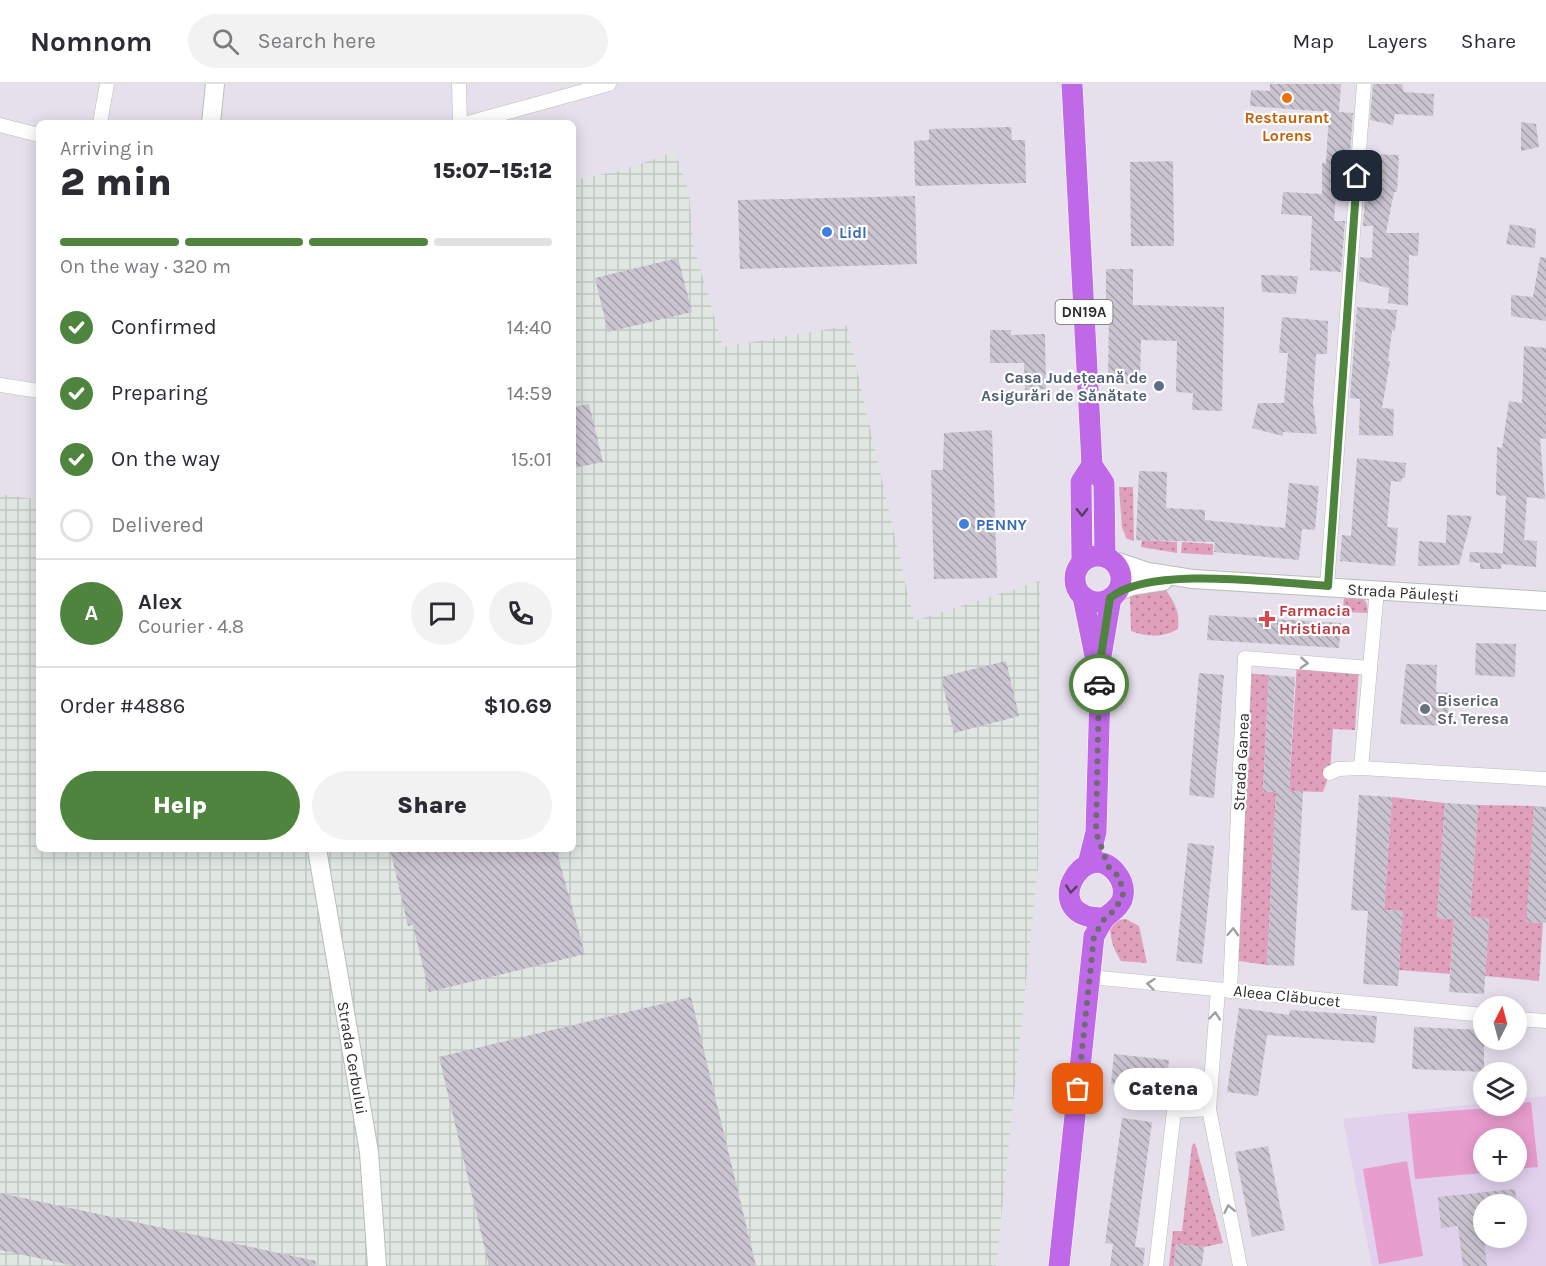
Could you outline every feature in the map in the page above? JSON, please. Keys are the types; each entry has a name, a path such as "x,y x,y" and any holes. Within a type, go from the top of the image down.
{"main road":[{"path":"211,120 215,84"},
{"name":"DN19A","path":"1072,84 1092,465 1104,483 1108,558"},
{"name":"DN19A","path":"1082,561 1081,482 1092,465"},
{"path":"1098,865 1096,832 1101,656 1113,596 1120,576 1108,558 1089,557 1082,561 1075,572 1074,580 1083,597 1099,683"},
{"name":"Strada Păulești","path":"1108,558 1148,572 1189,578 1546,601"},
{"name":"Strada Păulești","path":"1113,596 1152,582 1189,578"},
{"path":"1083,597 1095,602 1113,596"},
{"name":"Strada Cerbului","path":"318,852 369,1152 376,1266"},
{"path":"1059,1266 1094,936 1105,918 1115,910 1123,894 1120,878 1098,865 1076,872 1069,889 1074,907 1084,915 1094,936"},
{"path":"1084,915 1105,918"}],"street":[{"path":"101,120 107,84"},
{"path":"459,84 460,120"},
{"path":"478,120 591,86 609,84"},
{"path":"1328,586 1364,84"},
{"path":"0,125 36,134"},
{"path":"0,385 36,391"},
{"path":"1361,768 1377,590"},
{"name":"Strada Ganea","path":"1240,1266 1209,1109 1224,990 1245,658 1370,668"},
{"path":"1330,773 1338,769 1361,768 1546,779"},
{"name":"Aleea Clăbucet","path":"1090,977 1473,1015"},
{"path":"1527,1020 1546,1021"},
{"path":"1156,1266 1174,1111 1209,1109"}],"shaded area":[{"path":"675,152 689,192 693,244 723,347 847,326 914,621 1040,581 1038,867 996,1266 0,1266 0,494 36,500 36,852 576,852 576,179 619,171"},
{"path":"1119,487 1133,487 1134,541 1127,539 1122,528"},
{"path":"1142,540 1177,542 1177,553 1141,547"},
{"path":"1182,542 1213,544 1213,555 1181,553"},
{"path":"1165,589 1176,608 1178,629 1155,636 1131,631 1130,597 1138,590"},
{"path":"1344,595 1363,598 1367,604 1368,613 1343,612"},
{"path":"1297,662 1359,667 1355,730 1333,729 1330,773 1323,792 1289,791"},
{"path":"1245,673 1269,675 1263,791 1276,792 1267,965 1232,960"},
{"path":"1392,797 1445,803 1437,918 1454,919 1450,974 1399,970 1402,911 1384,910"},
{"path":"1478,805 1534,806 1527,922 1543,923 1539,981 1485,976 1489,919 1470,917"},
{"path":"1126,919 1139,926 1147,963 1121,961 1115,951 1110,921"},
{"path":"1546,1096 1546,1266 1372,1266 1343,1119 1473,1104 1473,1116 1527,1116 1527,1098"},
{"path":"1527,1102 1531,1102 1538,1167 1527,1168 1527,1128 1473,1128 1473,1174 1415,1179 1408,1114 1473,1109 1473,1116 1527,1116"},
{"path":"1195,1143 1223,1243 1204,1247 1176,1244 1174,1266 1169,1266 1173,1231 1182,1231 1192,1145"},
{"path":"1407,1161 1423,1256 1379,1264 1363,1169"}],"building":[{"path":"1270,84 1341,84 1339,112 1353,113 1347,193 1336,193 1334,221 1345,221 1341,272 1310,270 1312,216 1281,214 1283,192 1322,194 1322,163 1326,163 1329,112 1250,106 1251,90 1270,91"},
{"path":"1373,84 1402,84 1404,92 1434,94 1433,116 1395,114 1393,125 1370,120"},
{"path":"1521,122 1536,124 1539,147 1521,151"},
{"path":"1011,127 1012,140 1025,140 1026,183 915,186 914,141 929,140 929,129"},
{"path":"1368,154 1399,155 1397,192 1394,192 1386,233 1419,233 1418,256 1409,255 1408,306 1388,303 1389,288 1359,281 1360,257 1372,258 1373,226 1363,226"},
{"path":"1173,161 1174,246 1131,246 1130,162"},
{"name":"Lidl","path":"915,196 917,264 740,269 738,200"},
{"path":"1510,224 1536,229 1535,248 1506,244"},
{"path":"1540,257 1546,258 1546,321 1511,316 1511,295 1533,297"},
{"path":"678,258 692,312 608,332 595,278"},
{"name":"Casa Județeană de Asigurări de Sănătate","path":"1106,269 1133,269 1133,305 1224,307 1222,411 1192,410 1193,393 1176,392 1177,341 1141,340 1140,384 1108,383 1109,311 1106,311"},
{"path":"1261,275 1298,276 1296,294 1262,292"},
{"path":"1357,307 1397,310 1395,331 1392,330 1388,361 1390,361 1382,408 1394,409 1393,436 1359,435 1360,399 1350,398"},
{"path":"1282,317 1328,321 1327,354 1316,354 1313,403 1317,434 1283,432 1283,436 1252,428 1258,403 1284,403 1288,353 1279,353"},
{"path":"990,330 1011,330 1011,335 1045,334 1046,389 1025,390 1024,363 990,363"},
{"path":"1524,346 1546,348 1546,439 1540,438 1545,499 1527,497 1524,540 1537,541 1536,567 1501,564 1501,569 1480,569 1480,563 1469,562 1470,552 1503,553 1506,496 1496,495 1497,447 1502,448 1509,401 1522,403"},
{"path":"589,404 603,462 576,467 576,406"},
{"name":"PENNY","path":"992,430 997,578 934,579 931,470 943,470 944,433"},
{"path":"1357,458 1406,463 1405,478 1402,478 1401,482 1391,481 1387,527 1398,528 1395,566 1340,561 1342,535 1351,536"},
{"path":"1139,471 1167,472 1166,508 1205,510 1205,520 1285,528 1289,483 1319,486 1315,530 1302,529 1299,560 1214,552 1215,542 1136,540"},
{"path":"1447,515 1472,516 1459,565 1418,566 1419,541 1446,543"},
{"path":"1209,615 1341,623 1339,648 1207,640"},
{"path":"1476,643 1516,644 1515,677 1475,675"},
{"path":"1006,661 1019,716 954,733 941,677"},
{"name":"Biserica Sf. Teresa","path":"1406,664 1437,665 1436,692 1449,693 1448,726 1400,724"},
{"path":"1199,673 1224,675 1214,798 1189,795"},
{"path":"1269,675 1295,677 1289,791 1303,791 1294,966 1267,965 1276,792 1263,792"},
{"path":"1359,795 1392,797 1384,910 1403,911 1398,986 1363,984 1368,911 1351,910"},
{"path":"1445,803 1478,805 1470,917 1489,919 1484,994 1449,992 1454,919 1437,918"},
{"path":"1534,806 1546,807 1546,923 1526,922"},
{"path":"1188,843 1214,846 1202,964 1176,961"},
{"path":"391,852 557,852 585,954 429,992 413,925 408,926"},
{"path":"691,997 756,1266 489,1266 439,1057"},
{"path":"1239,1008 1289,1015 1290,1010 1377,1016 1375,1043 1267,1035 1258,1096 1227,1092"},
{"path":"1414,1027 1473,1030 1473,1050 1484,1050 1484,1062 1473,1062 1473,1072 1412,1069"},
{"path":"1114,1054 1169,1060 1166,1090 1111,1084"},
{"path":"1122,1118 1152,1122 1135,1247 1145,1248 1143,1266 1110,1266 1113,1244 1105,1243"},
{"path":"1268,1146 1285,1230 1252,1237 1235,1152"},
{"path":"1515,1189 1516,1194 1473,1194 1473,1248 1485,1248 1487,1266 1463,1266 1458,1226 1441,1228 1438,1197"},
{"path":"0,1193 316,1261 315,1266 76,1266 0,1250"},
{"path":"1176,1244 1204,1247 1202,1266 1174,1266"}],"way so far":[{"path":"1078,1089 1094,936 1105,918 1121,903 1123,894 1120,878 1108,866 1096,832 1099,684"}],"place":[{"name":"Restaurant Lorens","path":"1287,98"},
{"name":"Lidl","path":"827,232"},
{"name":"Casa Județeană de Asigurări de Sănătate","path":"1159,386"},
{"name":"PENNY","path":"964,524"},
{"name":"Farmacia Hristiana","path":"1267,619"},
{"name":"Biserica Sf. Teresa","path":"1425,709"},
{"name":"Catena","path":"1078,1089"}],"route":[{"path":"1099,684 1103,635 1110,598 1131,586 1189,578 1328,586 1357,176"}]}
